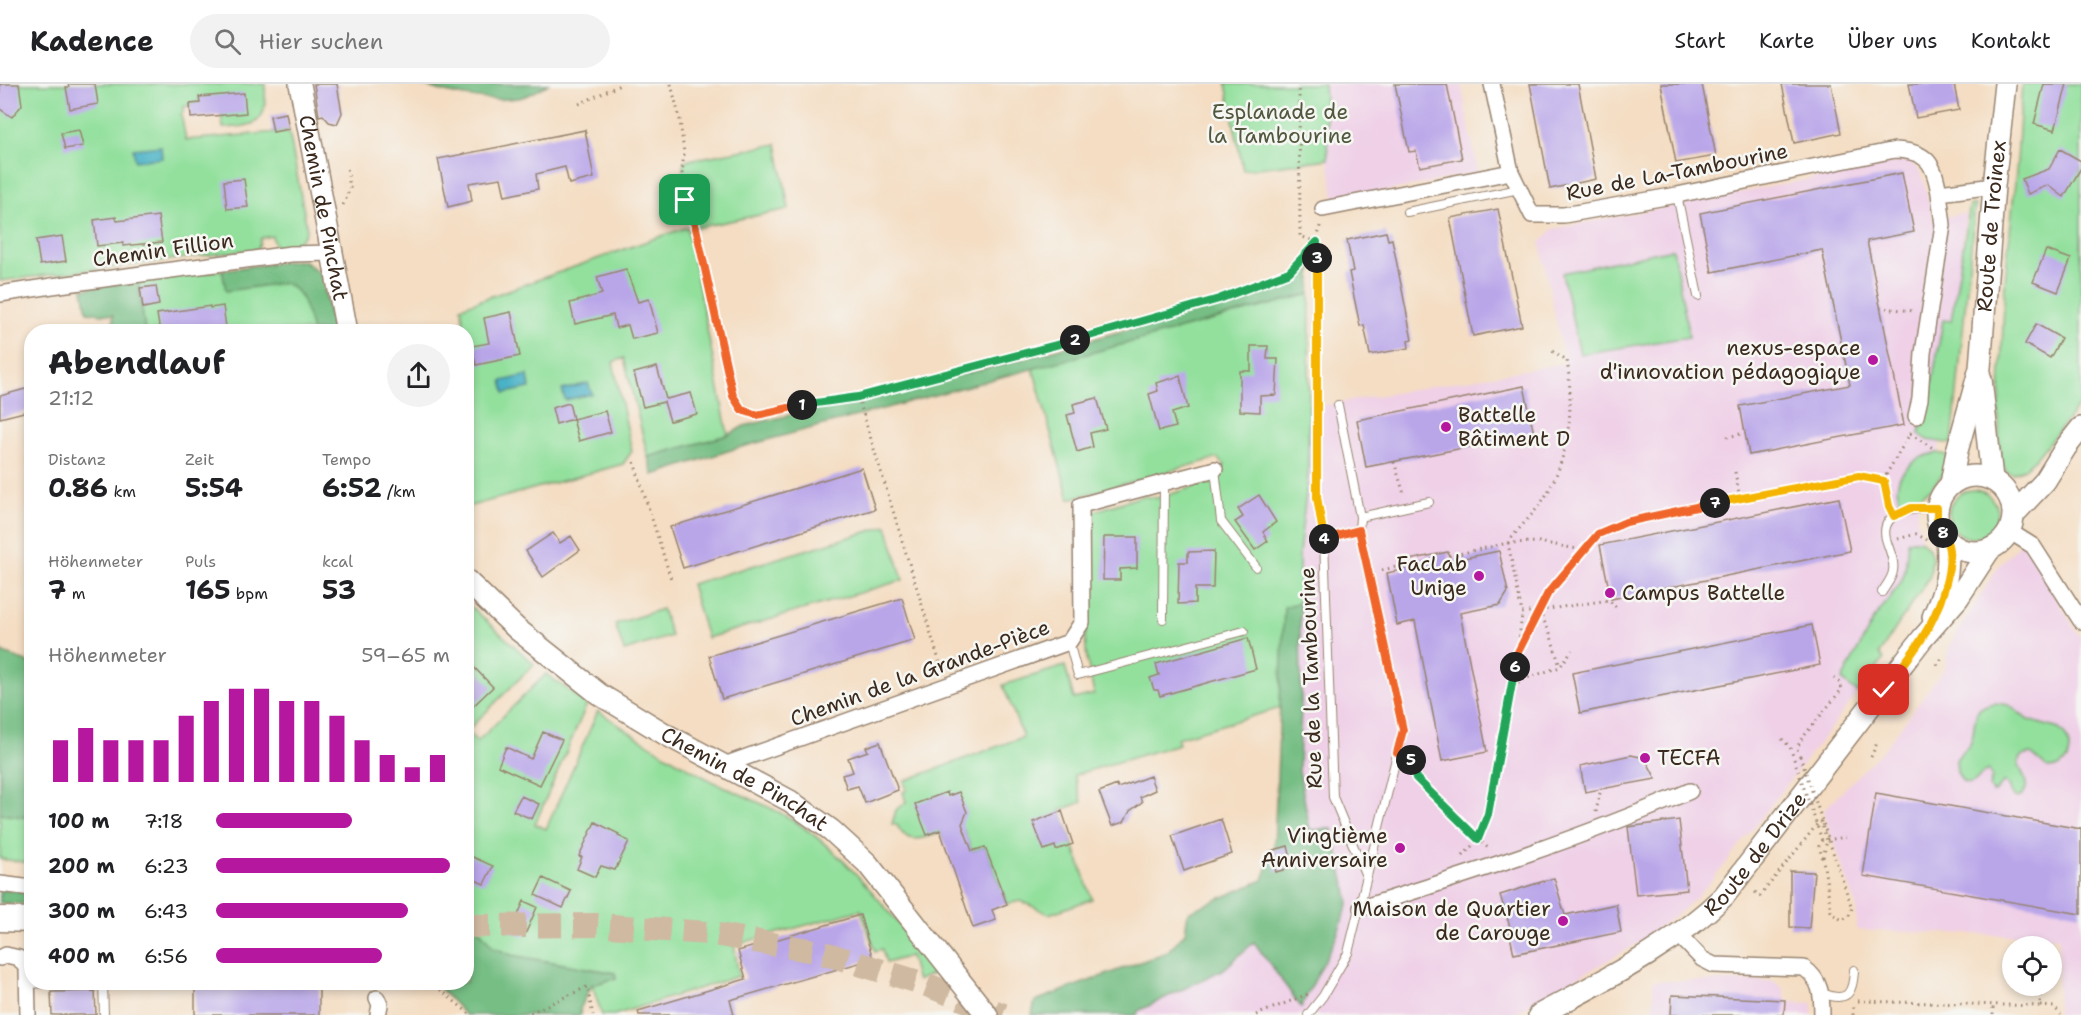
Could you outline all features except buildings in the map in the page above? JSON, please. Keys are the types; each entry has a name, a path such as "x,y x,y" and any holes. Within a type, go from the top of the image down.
{"main road":[{"path":"0,919 24,920"}],"street":[{"name":"Chemin de Pinchat","path":"300,84 345,324"},
{"name":"Rue de La-Tambourine","path":"1492,84 1511,172 1532,215 1564,215 1677,195 1896,150 1912,152 1927,159 1935,172 1944,225 1929,312 1920,399 1916,416"},
{"name":"Route de Troinex","path":"1951,484 1957,451 1980,368 1994,186 2005,96 2004,84"},
{"path":"1323,209 1511,172"},
{"path":"1939,193 1994,186"},
{"name":"Chemin Fillion","path":"0,294 291,254 332,254"},
{"name":"Route de Troinex","path":"1980,368 1999,486"},
{"name":"Route de Drize","path":"1539,1015 1652,953 1679,935 1708,912 1736,883 1922,639 1958,598 1990,549 2004,538 2011,523 2045,481 2081,428"},
{"name":"Route de Drize","path":"1999,486 2038,472 2066,447"},
{"name":"Chemin de la Grande-Pièce","path":"724,765 1069,642 1082,621 1081,505 1215,469"},
{"path":"1937,508 1940,499 1951,484 1960,478 1982,476 1999,486 2012,503 2011,523 2033,546 2081,621"},
{"name":"Route de Drize","path":"1922,639 1945,587 1949,559 1939,541 1937,508"},
{"path":"1939,541 1967,551 1979,552 1990,549"},
{"name":"Chemin de Pinchat","path":"474,588 517,629 599,694 665,734 790,801 831,830 867,862 987,1015"},
{"path":"1360,908 1504,863 1624,820 1690,791"},
{"path":"0,884 24,887"},
{"path":"1679,935 1702,958 1714,965 1804,968 1813,975 1821,993 1822,1015"},
{"path":"0,958 6,955 19,958 24,965"},
{"path":"27,990 28,1015"},
{"path":"376,998 380,1005 378,1015"}],"lane":[{"path":"1407,212 1519,189"},
{"path":"1677,195 1698,296"},
{"path":"1308,1015 1323,996 1348,953 1403,730 1359,530 1360,517 1338,405"},
{"path":"1215,469 1221,521 1256,567"},
{"path":"1164,482 1164,619"},
{"path":"1360,517 1429,502"},
{"path":"1882,592 1890,581 1894,568 1886,530 1894,516 1911,508 1937,508"},
{"name":"Rue de la Tambourine","path":"1359,530 1324,539 1333,797 1366,876"},
{"path":"1069,642 1078,675 1244,631"},
{"path":"1821,993 1830,996 1845,996 1850,993 1853,988 1854,970"},
{"path":"103,990 104,1015"}],"path":[{"path":"579,104 622,84"},
{"path":"672,84 684,153 682,172 685,200 696,228 733,396 742,410 757,415 796,406 858,397 1057,346 1219,299 1289,272 1317,242"},
{"path":"1299,84 1300,236 1317,242"},
{"path":"340,213 351,188 347,167"},
{"path":"1317,242 1317,497 1324,539"},
{"path":"1880,308 1929,312"},
{"path":"1508,543 1544,499 1556,477 1569,426 1567,360 1550,350"},
{"path":"858,397 947,686"},
{"path":"1894,516 1889,506 1884,481 1910,434 1916,416"},
{"path":"1727,437 1745,433"},
{"path":"1910,434 1933,448"},
{"path":"634,462 671,579"},
{"path":"1394,462 1408,507"},
{"path":"1735,472 1740,498"},
{"path":"1517,654 1548,593 1598,534 1626,522 1740,498 1859,476 1884,481"},
{"path":"1887,543 1916,534 1939,541"},
{"path":"1449,556 1508,543 1539,542 1583,550"},
{"path":"1463,857 1478,839 1488,814 1517,654 1522,614 1508,543"},
{"path":"1368,573 1405,565"},
{"path":"1522,614 1609,600 1618,609"},
{"path":"1539,611 1550,633 1560,667"},
{"path":"1511,688 1524,679 1560,667 1572,650"},
{"path":"1937,665 1942,657"},
{"path":"1782,739 1790,747 1822,840 1819,846 1831,911 1838,919 1846,918 1852,908 1797,749 1800,741 1842,689 1840,683 1834,678"},
{"path":"1870,757 1877,743"},
{"path":"1397,753 1410,758 1416,778 1504,863"},
{"path":"1755,892 1760,896 1819,822 1821,822 1827,840 1823,860"},
{"path":"1827,840 1846,837"},
{"path":"525,1015 587,987 593,1015"},
{"path":"1256,1015 1308,994 1316,987"},
{"path":"441,990 471,1015"},
{"path":"2040,996 2040,1006"},
{"path":"1853,1015 1853,1005 1859,1000 2054,1007 2061,1015"},
{"path":"1993,1004 1993,1015"}],"shaded area":[{"path":"1324,84 1461,84 1478,172 1335,202 1328,159"},
{"name":"Campus Battelle","path":"1908,160 1921,172 1933,219 1966,213 1938,459 1920,494 1917,519 1922,541 1929,548 1932,558 1930,576 1879,654 1884,659 1704,889 1682,910 1635,945 1510,1015 1035,1015 1304,914 1299,850 1298,737 1301,702 1299,554 1308,475 1309,408 1565,363 1540,243 1553,229"},
{"path":"2022,541 2081,639 2081,1015 2057,1015 2057,996 2062,996 2062,936 1856,930 1857,908 1823,811 1885,748 1946,666 1949,646 1998,567"},
{"path":"1653,981 1773,981 1783,988 1787,1002 1813,1003 1812,1015 1653,1015"}],"green space":[{"path":"0,84 265,84 262,115 258,120 245,126 223,128 219,96 199,98 200,103 183,107 181,114 186,140 289,131 307,229 305,234 299,241 286,246 275,247 272,236 261,238 258,249 0,281"},
{"path":"420,84 548,84 522,97 495,99 455,94"},
{"name":"Esplanade de la Tambourine","path":"1226,84 1324,84 1328,159 1243,170"},
{"path":"2022,84 2081,84 2081,403 2036,458 2024,469 2013,474 2007,472 2001,459 1999,414 2005,282"},
{"path":"777,144 789,209 695,228 683,187 684,161"},
{"path":"1970,205 1975,205 1952,444 1928,440 1919,434 1928,406 1943,320 1951,321"},
{"path":"687,227 728,435 648,457 624,358 613,362 632,451 623,464 474,505 474,324 464,324 461,307"},
{"path":"1673,249 1689,337 1580,354 1562,273"},
{"path":"304,261 321,274 332,324 144,324 138,281"},
{"path":"304,261 321,274 332,324 310,324 301,297 291,286 284,283 226,291 222,270"},
{"path":"1312,263 1310,294 734,449 653,475 648,457 728,435 744,426 996,366 1183,314 1285,282"},
{"path":"138,281 144,324 114,324 113,315 87,312 83,289"},
{"path":"1310,294 1308,475 1299,554 1301,702 1177,738 1179,744 1074,775 1082,802 1061,810 1092,899 1049,914 1021,901 1007,904 985,847 972,851 964,830 943,838 940,833 915,839 905,836 897,825 892,824 896,810 906,802 903,792 907,790 904,781 1023,737 1003,685 1065,666 1074,699 1094,694 1085,637 1090,608 1088,517 1092,512 1142,496 1158,498 1194,487 1197,481 1204,480 1210,484 1225,465 1217,458 1069,499 1033,368"},
{"path":"1937,453 1951,456 1938,480 1918,497 1900,500 1898,483 1901,475 1920,458"},
{"path":"1968,490 1978,490 1993,500 1997,514 1993,528 1987,534 1978,538 1968,538 1953,528 1949,519 1949,509 1959,494"},
{"path":"887,526 903,580 707,638 691,584"},
{"path":"1908,541 1922,541 1929,548 1932,558 1930,576 1879,654 1884,659 1858,693 1842,680 1873,621 1901,582 1905,571"},
{"path":"1300,602 1299,771 1310,830 1332,829 1349,902 1336,938 1301,1007 1254,942 1224,969 1138,1011 1137,1015 1032,1015 1035,1001 1167,952 1185,933 1188,912 1263,880 1274,849 1284,607"},
{"path":"662,609 671,636 624,651 615,624"},
{"path":"474,610 534,664 474,724"},
{"path":"0,646 1,652 24,661 24,817 0,814"},
{"path":"546,674 587,704 535,824 546,829 598,711 692,770 786,816 817,837 871,891 936,970 917,981 910,956 886,963 882,949 875,951 861,910 734,945 739,976 614,1015 602,1015 592,985 616,978 615,973 511,955 493,947 474,924 474,739 477,742"},
{"path":"1995,703 2009,705 2028,720 2059,729 2068,743 2067,760 2059,767 2048,768 2031,754 2021,756 2018,762 2026,786 2023,794 2018,798 2013,796 2009,785 2004,782 1995,792 1992,792 1989,787 1992,777 1988,770 1971,783 1963,782 1957,772 1956,760 1970,744 1977,712"},
{"path":"0,814 24,817 24,862 0,859"},
{"path":"0,890 24,891 24,904 0,903"},
{"path":"474,924 493,947 511,955 615,973 616,978 592,985 580,1009 581,1015 465,1015 442,990 474,990"}],"water":[{"path":"161,146 162,158 135,161 133,149"},
{"path":"528,375 530,388 505,393 502,381"},
{"path":"588,383 592,394 565,400 562,390"}],"tunnel":[{"path":"474,926 597,925 707,933 820,952 922,983 1003,1015"}],"place":[{"name":"nexus-espace d'innovation pédagogique","path":"1873,360"},
{"name":"Battelle Bâtiment D","path":"1446,427"},
{"name":"FacLab Unige","path":"1479,576"},
{"name":"Campus Battelle","path":"1610,593"},
{"name":"TECFA","path":"1645,758"},
{"name":"Vingtième Anniversaire","path":"1400,848"},
{"name":"Maison de Quartier de Carouge","path":"1563,921"}],"route":[{"path":"685,200 696,228 733,396 742,410 757,415 796,406 858,397 1057,346 1219,299 1289,272 1317,242 1317,497 1324,539 1359,530 1403,730 1397,753 1410,758 1416,778 1478,839 1488,814 1517,654 1548,593 1583,550 1598,534 1626,522 1859,476 1884,481 1889,506 1894,516 1911,508 1937,508 1937,519 1947,539 1949,559 1945,587 1922,639 1884,690"}]}
